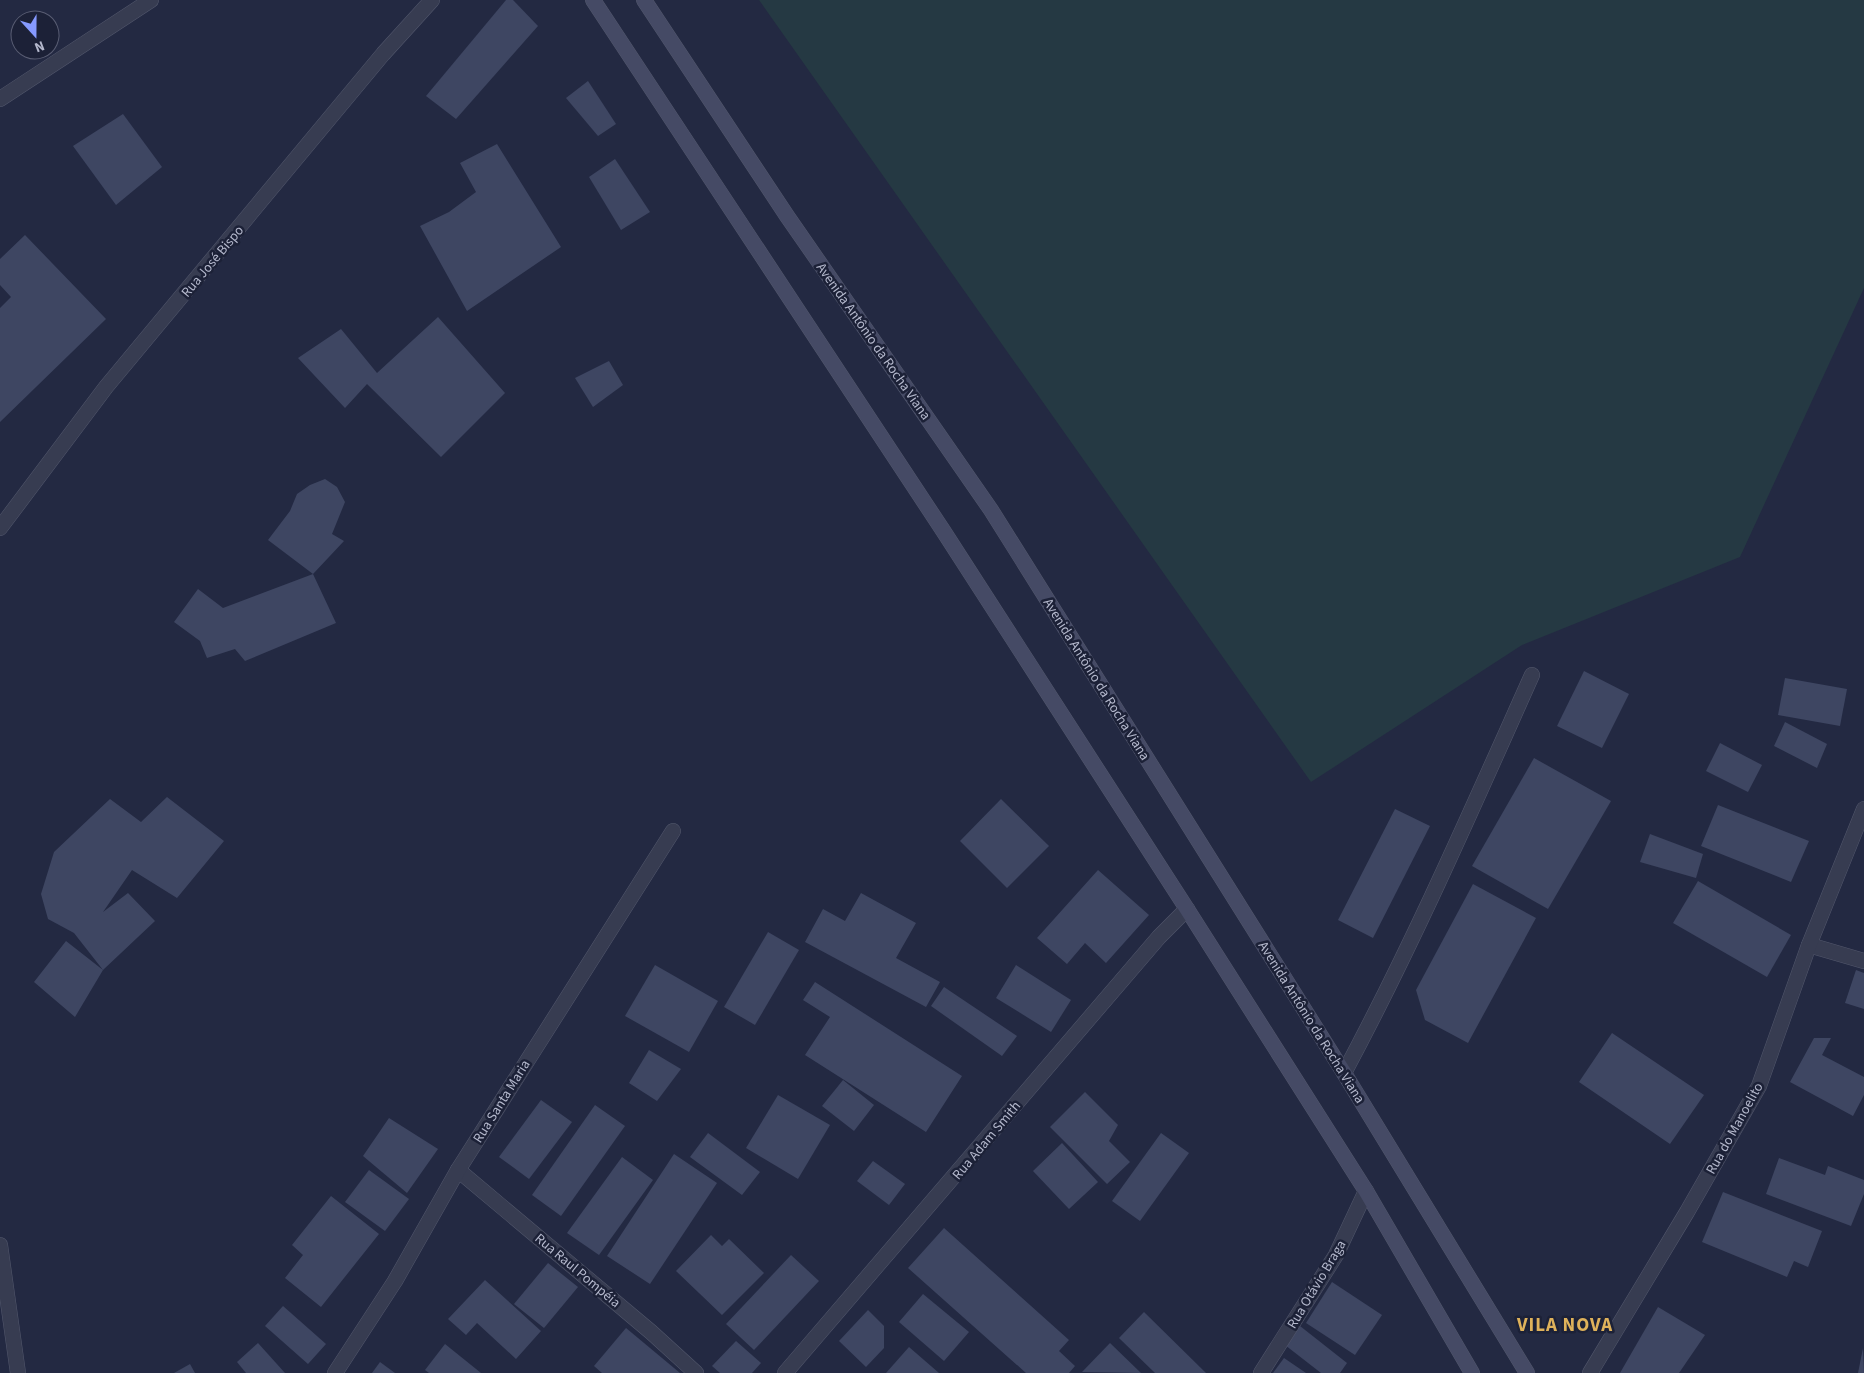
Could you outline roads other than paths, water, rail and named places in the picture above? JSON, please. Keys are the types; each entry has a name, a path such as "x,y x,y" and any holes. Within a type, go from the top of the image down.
{"main road":[{"path":"593,0 938,523 1187,909 1366,1191 1472,1373"},
{"name":"Avenida Antônio da Rocha Viana","path":"644,0 787,216 991,510 1344,1073 1527,1373"}],"street":[{"path":"0,99 151,0"},
{"name":"Rua José Bispo","path":"0,528 106,386 383,54 432,0"},
{"path":"1344,1073 1369,1027 1432,897 1532,675"},
{"name":"Rua do Manoelito","path":"1590,1373 1682,1220 1759,1086 1809,945 1864,810"},
{"name":"Rua Santa Maria","path":"335,1373 395,1281 458,1170 673,831"},
{"name":"Rua Adam Smith","path":"785,1373 1159,937 1187,909"},
{"path":"1809,945 1864,961"},
{"name":"Rua Raul Pompéia","path":"458,1170 644,1326 696,1373"},
{"name":"Rua Otávio Braga","path":"1261,1373 1336,1255 1366,1191"},
{"path":"0,1245 18,1373"}],"district":[{"name":"VILA NOVA","path":"1565,1324"}]}
